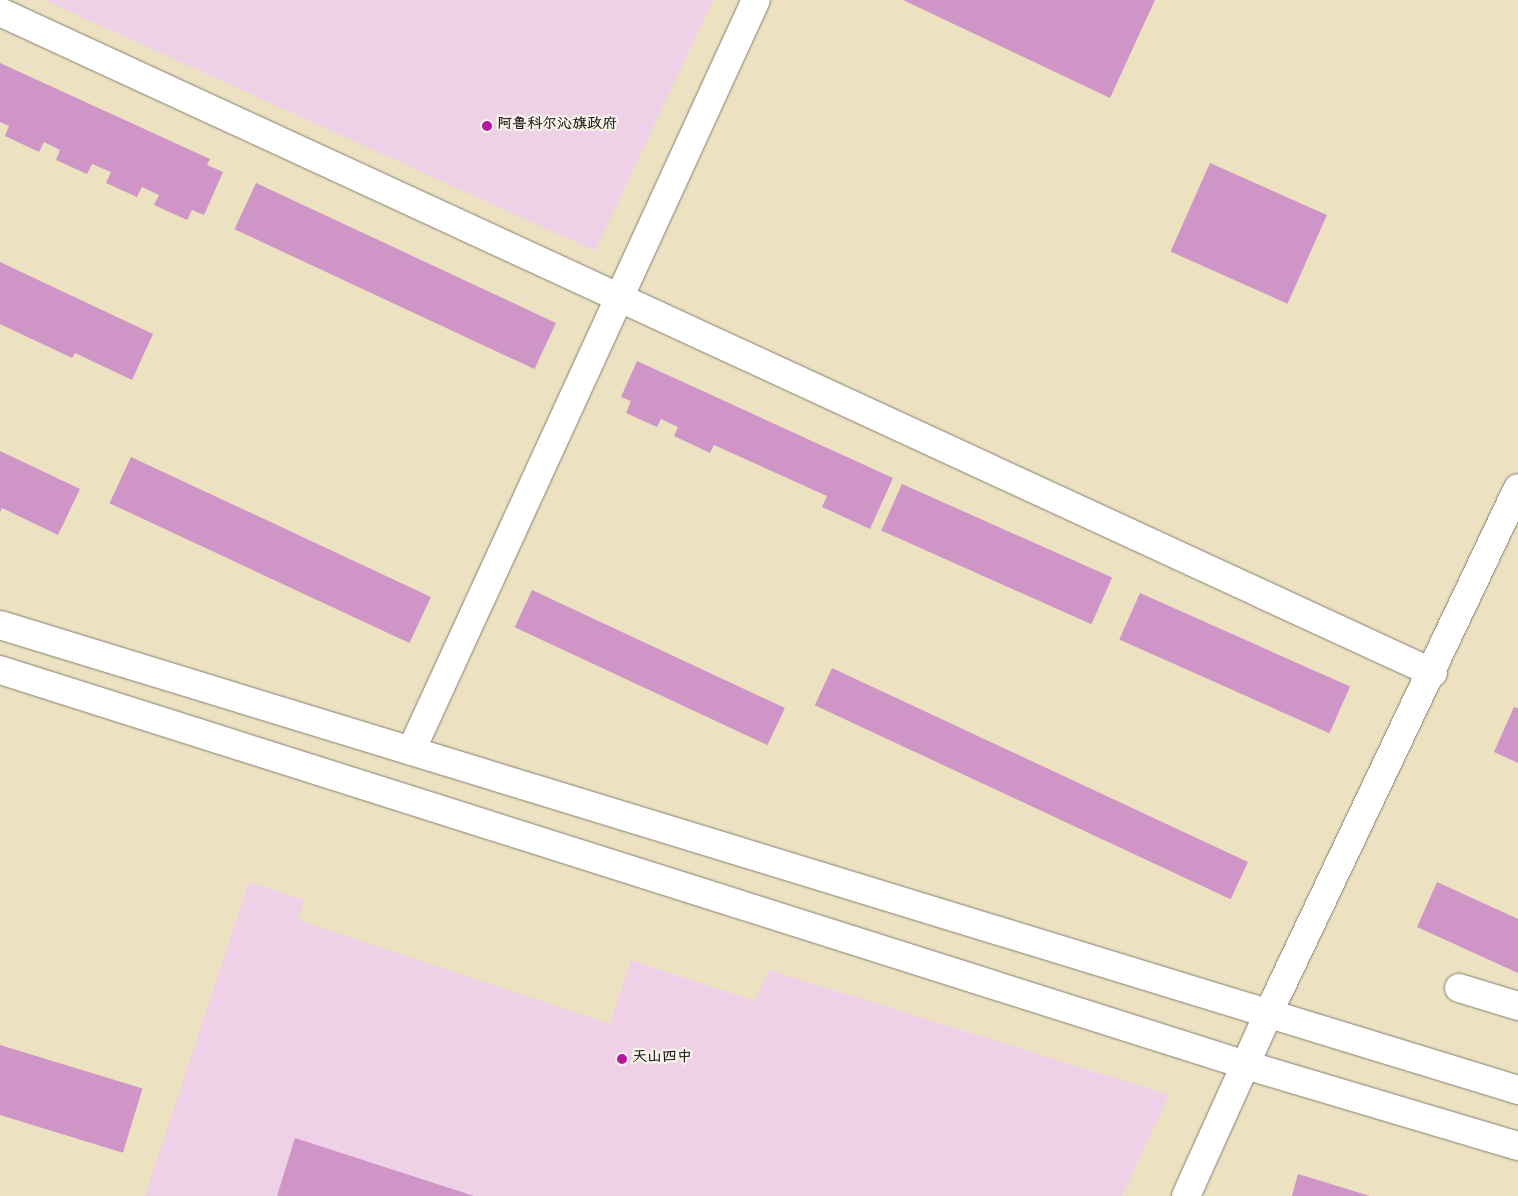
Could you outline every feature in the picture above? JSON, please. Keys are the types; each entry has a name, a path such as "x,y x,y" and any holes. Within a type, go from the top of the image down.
{"street":[{"path":"411,751 756,0"},
{"path":"0,12 1433,672"},
{"path":"1186,1196 1268,1014 1433,672 1518,488"},
{"path":"0,625 1518,1090"},
{"path":"0,670 1246,1066 1518,1146"},
{"path":"1459,988 1518,1006"}],"shaded area":[{"name":"阿鲁科尔沁旗政府","path":"44,0 713,0 595,251"},
{"name":"天山四中","path":"249,882 304,900 298,920 610,1024 631,960 755,1001 769,970 1169,1095 1122,1196 145,1196"}],"building":[{"path":"903,0 1155,0 1110,98"},
{"path":"0,63 210,159 207,165 223,172 204,215 192,210 187,220 154,205 159,195 142,187 137,197 106,183 111,172 92,164 87,174 56,160 60,150 44,142 39,152 5,136 9,126 0,122"},
{"path":"1210,163 1327,215 1287,304 1171,252"},
{"path":"256,183 556,323 534,369 234,229"},
{"path":"0,262 153,334 132,380 75,353 72,358 0,324"},
{"path":"637,361 893,478 870,529 822,507 827,496 714,445 710,453 674,436 678,427 661,419 657,427 626,413 631,401 621,397"},
{"path":"0,451 80,489 58,535 2,508 0,512"},
{"path":"131,457 431,597 409,643 109,503"},
{"path":"902,484 1112,578 1091,624 881,531"},
{"path":"532,590 785,708 768,745 515,627"},
{"path":"1140,593 1350,687 1329,733 1119,640"},
{"path":"832,668 1248,862 1231,899 815,705"},
{"path":"1514,707 1518,708 1518,763 1494,752"},
{"path":"1437,882 1518,919 1518,973 1417,927"},
{"path":"0,1045 142,1089 123,1153 0,1115"},
{"path":"295,1138 474,1196 277,1196"},
{"path":"1298,1174 1370,1196 1292,1196"}],"place":[{"name":"阿鲁科尔沁旗政府","path":"487,126"},
{"name":"天山四中","path":"622,1059"}]}
